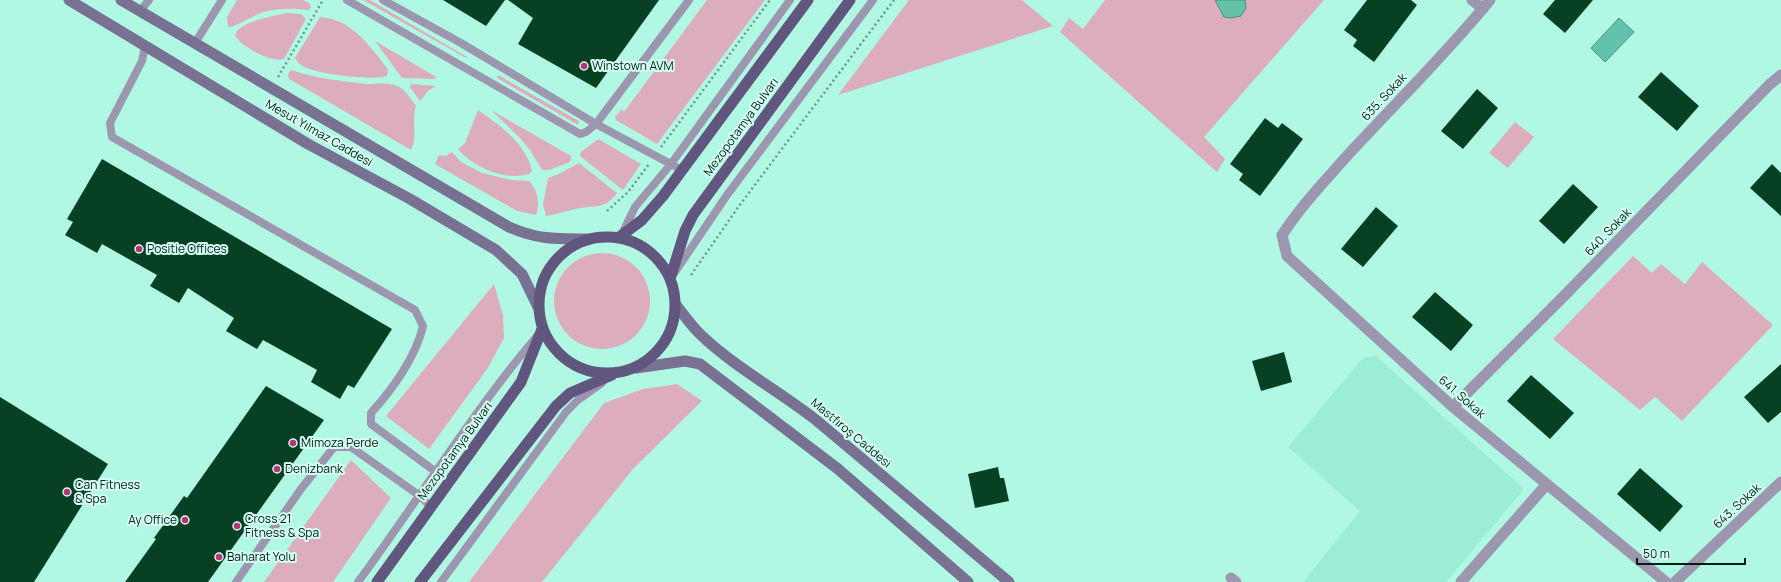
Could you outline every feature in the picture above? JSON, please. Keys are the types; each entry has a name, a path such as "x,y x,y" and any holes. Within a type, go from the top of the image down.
{"main road":[{"name":"Mesut Yılmaz Caddesi","path":"69,0 308,144 410,198 496,250 522,274 538,307"},
{"name":"Mesut Yılmaz Caddesi","path":"121,0 509,227 525,234 545,238 588,239"},
{"name":"Mezopotamya Bulvarı","path":"620,237 642,220 663,196 808,0"},
{"name":"Mezopotamya Bulvarı","path":"671,277 685,231 693,215 850,0"},
{"path":"614,374 591,373 570,364 553,349 542,329 538,307 541,285 551,264 568,249 588,239 620,237 632,241 650,252 671,277 676,305 673,325 665,342 652,357 636,368"},
{"name":"Mastfıroş Caddesi","path":"676,305 702,335 738,364 789,399 816,420 1009,582"},
{"name":"Mezopotamya Bulvarı","path":"377,582 521,382 542,329"},
{"path":"420,582 556,406 570,393 614,374 636,368 685,361 700,364 838,469 968,582"}],"street":[{"path":"1472,0 1483,9"},
{"name":"635. Sokak","path":"1298,211 1490,0"},
{"name":"640. Sokak","path":"1453,407 1566,295 1769,85 1781,75"},
{"name":"641. Sokak","path":"1298,211 1282,235 1287,256 1453,407 1666,582"},
{"name":"643. Sokak","path":"1675,582 1781,482"},
{"path":"1461,582 1547,484"}],"lane":[{"path":"140,11 149,0"},
{"path":"195,43 222,0"},
{"path":"347,0 580,134 586,132 596,124 689,0"},
{"path":"383,0 461,43 596,124 682,170"},
{"path":"620,237 635,207 670,164 790,0"},
{"path":"671,277 728,195 873,0"},
{"path":"146,46 142,61 110,123 112,137 415,310 423,326 420,341 389,393 371,413 371,424 436,472"},
{"path":"358,582 520,356 542,329"},
{"path":"441,582 566,412 578,400 614,374"},
{"path":"236,582 301,489 334,447 351,447 420,496 431,507"}],"path":[{"path":"278,77 323,0"},
{"path":"607,212 628,192 770,0"},
{"path":"691,275 739,206 894,0"}],"shaded area":[{"path":"237,0 303,0 309,3 311,7 309,10 286,9 263,12 228,27 227,17"},
{"path":"363,0 370,0 467,57 466,58"},
{"path":"707,0 765,0 657,144 616,120 615,117 622,109 624,112"},
{"path":"909,0 1022,0 1053,26 838,95"},
{"path":"1105,0 1324,0 1204,137 1225,159 1217,172 1060,32 1069,18 1083,29"},
{"path":"1215,0 1245,0 1246,8 1241,16 1230,18 1224,17"},
{"path":"286,13 301,14 306,19 284,59 272,59 257,53 244,45 235,36 237,31 249,23"},
{"path":"320,17 341,23 350,28 366,42 387,68 387,76 369,78 343,76 317,71 301,65 295,58"},
{"path":"1619,18 1634,32 1605,62 1591,48"},
{"path":"375,41 436,77 435,79 402,78"},
{"path":"291,70 328,79 366,84 390,84 403,89 416,106 414,117 414,140 411,150 289,79 288,74"},
{"path":"498,75 579,121 578,125 497,78"},
{"path":"411,84 436,86 429,90 420,101 410,87"},
{"path":"478,110 495,122 518,144 529,161 532,171 529,174 510,176 490,171 472,162 458,149 465,143"},
{"path":"491,110 571,156 570,162 549,170 542,170 530,150 519,137"},
{"path":"1515,122 1534,137 1508,168 1489,153"},
{"path":"597,140 600,140 641,164 623,190 580,156 581,152"},
{"path":"452,152 461,162 482,173 511,180 529,181 534,188 538,201 536,215 517,211 435,164 439,155 446,156"},
{"path":"579,163 617,193 609,202 605,204 546,216 543,205 548,178"},
{"path":"602,253 620,257 629,261 636,267 642,274 646,283 650,301 646,319 642,328 636,335 629,341 620,345 602,349 584,345 575,341 568,335 562,328 558,319 554,301 558,283 562,274 568,267 575,261 584,257"},
{"path":"1633,256 1652,273 1661,264 1685,284 1702,262 1773,325 1682,421 1655,397 1640,410 1553,339"},
{"path":"494,284 503,315 504,338 487,369 429,449 386,416"},
{"path":"1376,356 1524,489 1446,582 1303,582 1360,511 1288,447 1363,358"},
{"path":"677,384 702,401 633,469 542,582 469,582 604,403 643,389"},
{"path":"351,460 391,498 333,582 264,582"}],"building":[{"path":"443,0 505,0 486,26"},
{"name":"Winstown AVM","path":"508,0 659,0 596,88 518,44 533,18"},
{"path":"1367,0 1411,0 1417,5 1374,62 1353,46 1357,40 1344,30"},
{"path":"1555,0 1593,0 1565,33 1543,14"},
{"path":"1661,72 1699,106 1677,131 1638,97"},
{"path":"1477,89 1498,108 1463,149 1441,131"},
{"path":"1265,118 1278,128 1282,123 1303,139 1260,196 1239,180 1243,174 1230,164"},
{"path":"102,159 392,329 354,388 348,385 340,399 311,382 317,370 263,340 257,349 226,331 234,318 188,288 179,303 150,286 157,275 102,244 97,253 65,235 73,222 67,219"},
{"path":"1772,164 1781,173 1781,216 1750,188"},
{"path":"1573,184 1598,207 1564,244 1539,221"},
{"path":"1376,207 1398,226 1363,267 1341,249"},
{"path":"1435,292 1473,325 1451,351 1412,317"},
{"path":"1284,352 1292,382 1261,391 1252,361"},
{"path":"1781,364 1781,412 1768,423 1744,397"},
{"path":"1531,375 1574,413 1550,439 1507,401"},
{"path":"266,386 324,420 208,582 125,582 156,539 154,538 184,496 187,498"},
{"path":"0,397 108,464 34,582 0,582"},
{"path":"998,467 1000,478 1004,478 1009,501 975,508 968,474"},
{"path":"1640,468 1683,506 1660,532 1617,494"}],"place":[{"name":"Winstown AVM","path":"584,66"},
{"name":"Positie Offices","path":"139,249"},
{"name":"Mimoza Perde","path":"293,443"},
{"name":"Denizbank","path":"277,469"},
{"name":"Can Fitness & Spa","path":"67,492"},
{"name":"Ay Office","path":"185,520"},
{"name":"Cross 21 Fitness & Spa","path":"237,526"},
{"name":"Baharat Yolu","path":"219,557"}]}
